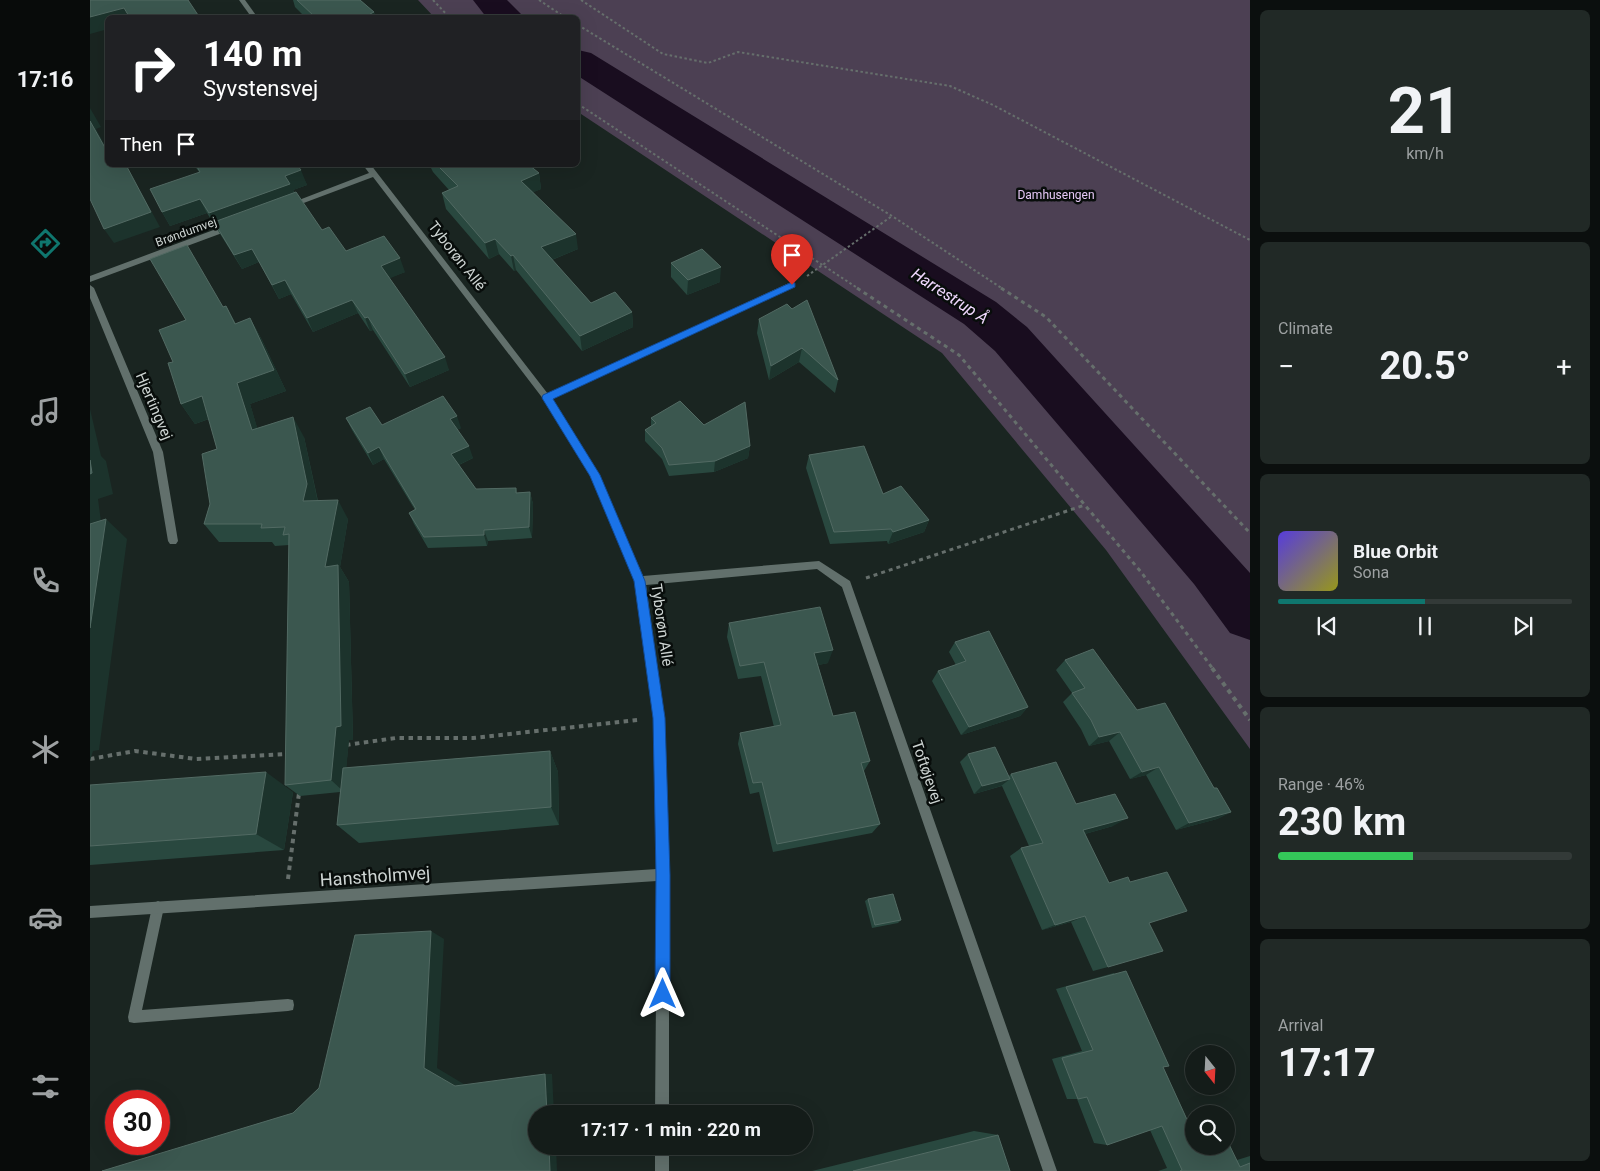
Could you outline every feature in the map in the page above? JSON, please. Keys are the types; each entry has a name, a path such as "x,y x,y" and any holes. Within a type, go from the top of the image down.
{"street":[{"path":"242,0 253,15"},
{"name":"Tyborøn Allé","path":"369,167 547,398 594,475 640,581 659,718 663,875 662,1105"},
{"path":"282,208 374,174"},
{"name":"Brøndumvej","path":"90,279 236,225"},
{"path":"547,398 792,285"},
{"name":"Hjertingvej","path":"90,288 158,452 172,541"},
{"path":"640,581 819,565 846,584"},
{"name":"Toftøjevej","path":"846,584 1050,1171"},
{"name":"Hanstholmvej","path":"90,912 663,875"},
{"path":"158,907 134,1017 288,1004"},
{"path":"662,1155 662,1171"}],"path":[{"path":"433,0 447,15"},
{"path":"539,0 562,15"},
{"path":"581,0 663,54 708,63 738,52 950,86 994,105 1250,240"},
{"path":"580,26 892,216 1046,317 1250,533"},
{"path":"580,105 959,355 1141,572 1250,720"},
{"path":"807,276 892,216"},
{"path":"846,584 1085,505"},
{"path":"341,746 396,738 472,738 659,718"},
{"path":"90,758 135,751 196,759 290,754"},
{"path":"285,899 300,790"}],"green space":[{"name":"Damhusengen","path":"418,0 1250,0 1250,749 1106,550 942,353 580,113 580,15 432,15"}],"building":[{"path":"90,0 188,0 198,15 128,15 124,8 90,17"},
{"path":"297,0 360,0 374,12 371,15 313,15"},
{"path":"90,121 105,148 105,167 127,167 151,212 104,229 90,199"},
{"path":"197,167 299,167 301,170 285,176 290,184 209,213 200,199 162,212 150,189 200,172"},
{"path":"439,167 532,167 539,173 521,181 576,234 541,247 591,303 615,292 632,312 580,336 513,255 511,256 495,239 485,243 442,193 458,186"},
{"path":"296,192 322,230 329,227 346,251 384,236 400,258 381,266 445,357 405,374 368,317 365,318 352,300 307,318 285,280 272,285 252,249 234,255 214,222"},
{"path":"187,245 223,307 226,306 235,324 250,318 274,370 237,383 252,430 293,417 307,484 303,501 338,500 325,567 338,565 341,726 336,727 331,780 285,785 289,534 283,535 285,527 261,528 262,524 204,524 210,504 202,454 217,449 202,396 181,404 168,363 173,362 159,330 186,320 150,259"},
{"path":"702,249 721,267 688,280 671,263"},
{"path":"807,300 838,380 802,348 771,366 759,319 787,304 792,309"},
{"path":"443,396 457,416 450,419 469,446 451,454 476,489 516,488 516,493 530,492 529,527 484,530 484,535 424,537 409,513 416,509 379,447 368,453 346,418 370,407 382,425"},
{"path":"680,401 704,425 745,402 750,446 715,461 669,465 662,448 645,430 656,423 651,418"},
{"path":"864,446 883,494 901,486 929,520 893,532 891,529 834,532 809,455"},
{"path":"106,519 90,628 90,524"},
{"path":"820,607 833,650 814,653 833,716 855,712 870,761 861,763 880,824 777,844 762,782 753,783 740,733 781,725 764,662 740,666 729,623"},
{"path":"989,631 1028,707 969,727 938,671 966,661 955,642"},
{"path":"1093,649 1137,710 1165,703 1214,788 1217,788 1231,812 1189,823 1159,767 1142,772 1120,732 1099,737 1091,720 1072,693 1085,688 1065,660"},
{"path":"995,747 1010,779 982,786 968,754"},
{"path":"550,751 551,807 337,825 343,768"},
{"path":"1056,762 1076,804 1115,794 1128,818 1083,830 1109,883 1128,877 1130,882 1167,872 1187,911 1149,923 1163,951 1108,967 1085,916 1055,925 1021,848 1043,843 1011,774"},
{"path":"266,772 256,834 90,846 90,785"},
{"path":"893,894 901,920 875,925 868,899"},
{"path":"431,931 424,1068 455,1086 545,1074 547,1105 528,1105 528,1155 549,1155 550,1171 102,1171 155,1155 170,1155 170,1150 293,1113 319,1088 355,935"},
{"path":"1126,971 1169,1066 1163,1067 1185,1115 1185,1155 1234,1155 1240,1167 1250,1163 1250,1171 1180,1171 1182,1170 1162,1126 1107,1145 1087,1097 1078,1099 1062,1058 1093,1050 1066,987"},
{"path":"998,1135 1010,1171 853,1171"}],"waterway":[{"name":"Harrestrup Å","path":"490,0 504,15"},
{"name":"Harrestrup Å","path":"580,62 980,313 1011,339 1213,568 1250,615"}],"route":[{"path":"663,994 663,875 659,718 640,581 594,475 547,398 792,285"}]}
